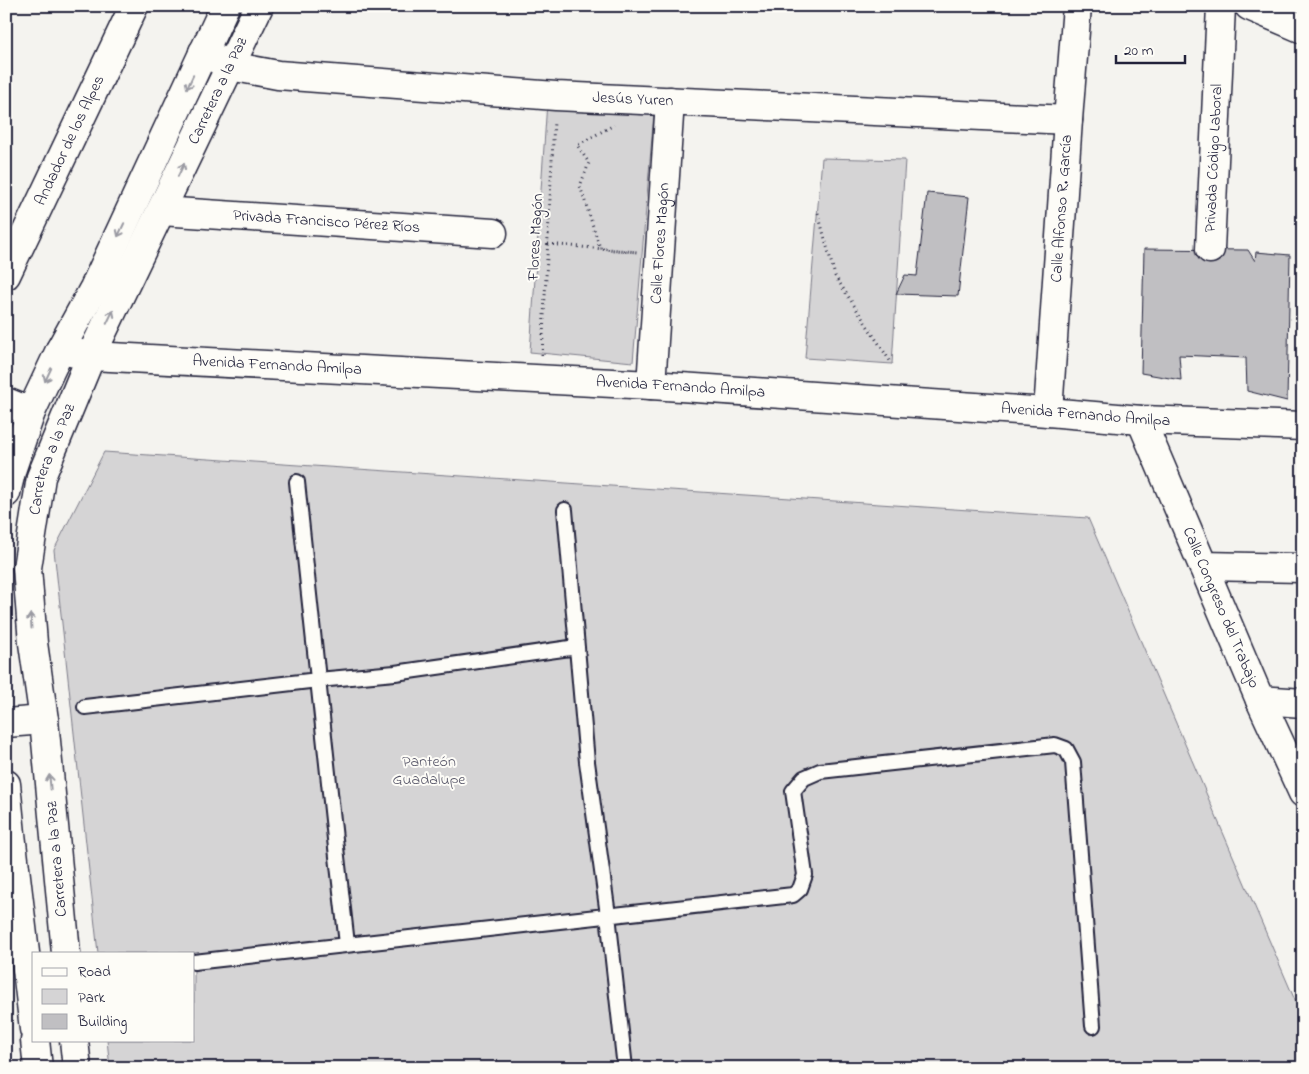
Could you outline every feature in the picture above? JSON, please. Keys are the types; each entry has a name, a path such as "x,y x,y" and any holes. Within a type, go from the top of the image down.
{"street":[{"name":"Andador de los Alpes","path":"6,275 134,6"},
{"name":"Carretera a la Paz","path":"6,493 12,468 31,412 60,350 94,288 225,6"},
{"name":"Carretera a la Paz","path":"66,952 44,720 33,644 27,568 41,477 91,356 259,6"},
{"name":"Calle Alfonso R. García","path":"1048,412 1077,6"},
{"name":"Privada Código Laboral","path":"1210,249 1221,6"},
{"path":"1249,6 1303,29"},
{"name":"Jesús Yuren","path":"203,52 230,66 278,76 556,96 1068,120"},
{"name":"Calle Flores Magón","path":"651,384 670,102"},
{"name":"Privada Francisco Pérez Ríos","path":"161,211 493,233"},
{"name":"Avenida Fernando Amilpa","path":"60,350 91,356 651,384 1141,420 1303,426"},
{"path":"6,402 31,412"},
{"name":"Calle Congreso del Trabajo","path":"1141,420 1260,700 1303,793"},
{"path":"1203,566 1303,568"},
{"path":"1260,700 1303,703"},
{"path":"6,723 44,720"},
{"path":"6,784 8,829 30,973 32,1001"},
{"path":"35,1042 38,1068"},
{"path":"74,1042 77,1068"}],"lane":[{"path":"297,482 348,944"},
{"path":"565,510 587,762 608,915 625,1068"},
{"path":"85,707 395,673 577,647"},
{"path":"195,962 793,895 800,889 804,875 793,792 804,778 820,770 1054,745 1066,749 1073,762 1093,1026"}],"path":[{"name":"Flores Magón","path":"541,379 556,96"},
{"path":"548,244 637,252 600,248 580,186 588,163 577,145 621,121"},
{"path":"818,213 835,276 892,364"}],"green space":[{"path":"655,101 633,362 530,352 547,102"},
{"path":"822,158 905,160 892,364 805,358"},
{"name":"Panteón Guadalupe","path":"104,452 1088,518 1303,1019 1303,1068 110,1068 107,1042 195,1042 195,952 98,952 54,550"}],"building":[{"path":"927,193 969,197 958,296 896,294 905,275 917,276"},
{"path":"1144,249 1248,250 1255,261 1256,252 1290,255 1287,401 1247,391 1246,358 1179,355 1181,380 1141,373"}]}
